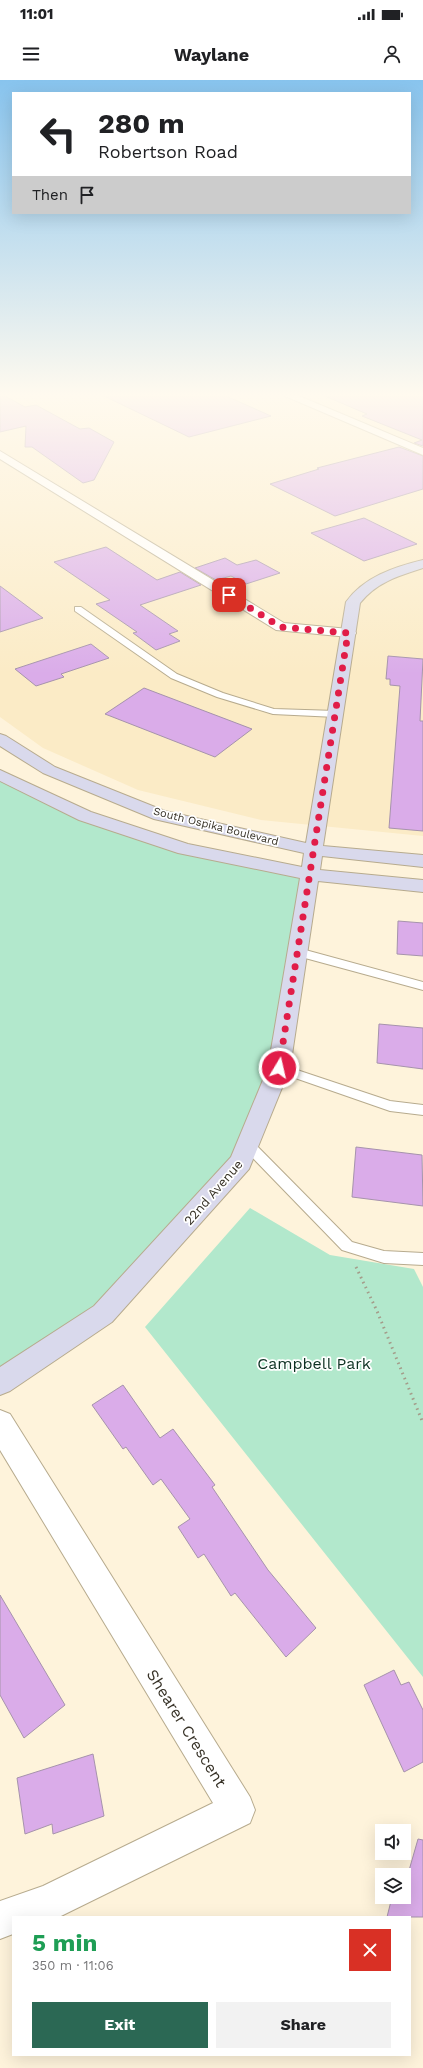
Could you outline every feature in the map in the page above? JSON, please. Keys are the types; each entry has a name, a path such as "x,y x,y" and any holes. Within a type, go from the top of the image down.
{"street":[{"path":"56,489 281,627 348,633"},
{"name":"22nd Avenue","path":"0,1382 103,1314 242,1162 279,1068 311,875 353,602 365,588 389,575 423,564"},
{"name":"South Ospika Boulevard","path":"0,739 49,770 160,815 314,850 423,861"},
{"path":"0,775 85,816 184,849 311,875 423,886"},
{"name":"Shearer Crescent","path":"0,1424 237,1810 50,1902 0,1920"}],"lane":[{"path":"78,609 174,676 220,694 273,711 336,714"},
{"path":"298,952 423,986"},
{"path":"279,1068 390,1106 423,1110"},
{"path":"248,1145 346,1246 368,1254 413,1260 423,1259"}],"path":[{"path":"346,1246 377,1312 423,1423"}],"shaded area":[{"path":"0,489 423,489 423,836 261,820 138,790 43,748 0,717"}],"green space":[{"path":"0,771 146,839 305,875 270,1107 138,1281 0,1376"},
{"name":"Campbell Park","path":"250,1208 330,1255 414,1269 423,1287 423,1677 145,1327"}],"building":[{"path":"280,489 423,489 423,489 335,516"},
{"path":"364,518 417,544 364,561 311,533"},
{"path":"106,547 157,580 180,572 201,585 140,605 178,631 169,634 180,641 156,650 133,633 137,632 96,604 110,600 54,562"},
{"path":"225,558 237,565 256,560 280,573 246,584 231,576 216,580 195,568"},
{"path":"0,586 43,618 0,632"},
{"path":"91,644 109,658 61,674 64,677 36,686 15,669"},
{"path":"388,656 423,659 420,721 423,721 423,831 389,828 400,686 390,685 390,679 386,679"},
{"path":"144,688 252,729 215,757 105,714"},
{"path":"398,921 423,923 423,956 397,954"},
{"path":"379,1024 423,1028 423,1069 377,1063"},
{"path":"356,1147 422,1155 423,1206 352,1197"},
{"path":"123,1385 160,1438 173,1429 215,1485 212,1487 268,1570 316,1628 286,1657 235,1593 231,1596 204,1554 198,1558 178,1527 190,1519 161,1479 153,1485 126,1447 123,1449 92,1405"},
{"path":"0,1595 65,1705 24,1738 0,1695"},
{"path":"394,1670 401,1685 409,1682 423,1710 423,1762 404,1772 364,1685"},
{"path":"93,1754 104,1816 53,1834 52,1824 25,1834 17,1778"},
{"path":"418,1839 423,1840 423,1917 387,1916 390,1904 411,1904 411,1868 410,1868"}],"route":[{"path":"229,595 281,627 348,633 311,875 279,1068"}]}
